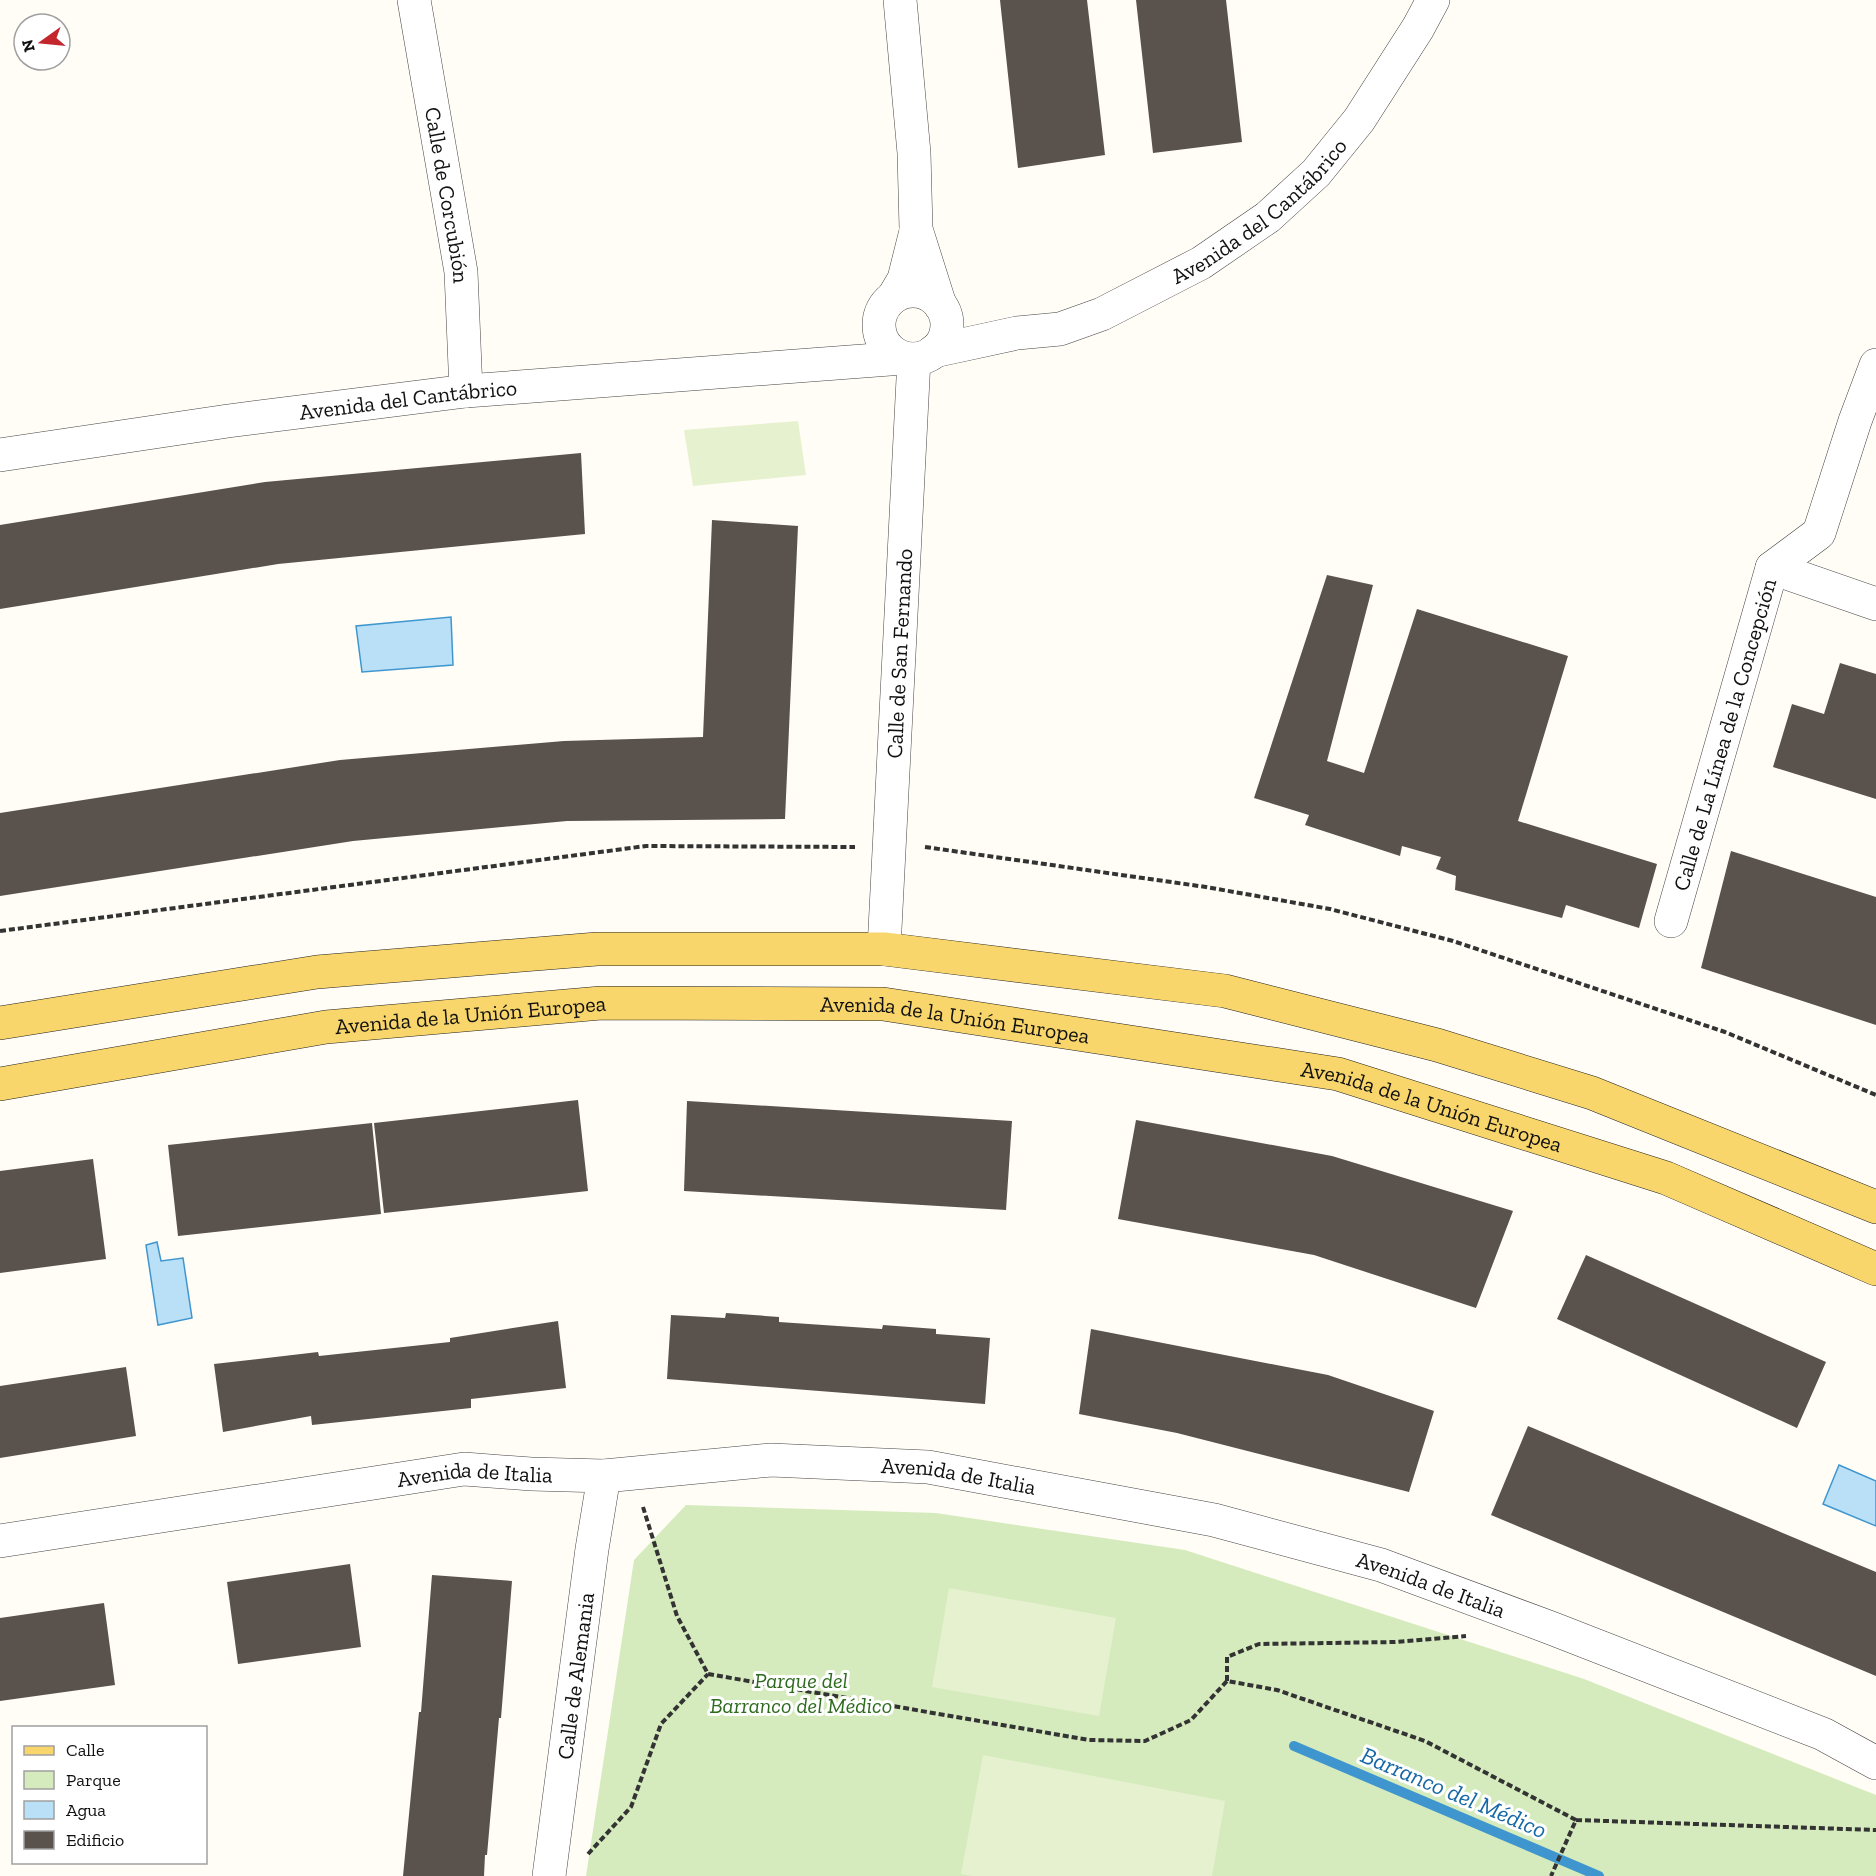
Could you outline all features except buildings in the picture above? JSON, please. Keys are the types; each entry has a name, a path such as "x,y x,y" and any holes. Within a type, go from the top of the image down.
{"main road":[{"path":"0,1023 317,972 597,949 884,949 1225,992 1437,1045 1592,1093 1876,1207"},
{"name":"Avenida de la Unión Europea","path":"0,1084 327,1027 601,1003 883,1004 1338,1074 1666,1178 1876,1269"}],"street":[{"name":"Calle de Corcubión","path":"414,0 461,272 466,391"},
{"path":"900,0 914,153 916,230 904,279 887,305 879,326 886,346 917,356 942,343 946,330 946,318 916,230"},
{"name":"Avenida del Cantábrico","path":"0,455 228,421 466,391 917,356 1017,333 1060,329 1102,314 1201,263 1268,218 1316,173 1359,120 1418,28 1433,0"},
{"path":"887,305 903,292 921,291 932,296 941,307"},
{"name":"Avenida del Cantábrico","path":"819,364 862,336 887,305"},
{"name":"Avenida del Cantábrico","path":"941,307 989,329 1017,333"},
{"name":"Calle de San Fernando","path":"884,949 917,356"},
{"name":"Calle de La Línea de la Concepción","path":"1671,921 1772,568 1819,533 1876,364"},
{"path":"1772,568 1876,604"},
{"name":"Avenida de Italia","path":"0,1541 464,1469 531,1474 618,1474 771,1460 928,1467 1214,1520 1381,1565 1551,1628 1823,1734 1876,1763"},
{"name":"Calle de Alemania","path":"549,1876 592,1549 618,1474"}],"path":[{"path":"0,931 646,846 945,849 1206,887 1330,909 1453,941 1725,1032 1876,1095"},
{"path":"618,1474 677,1616 708,1674"},
{"path":"708,1674 1089,1740 1145,1741 1191,1720 1227,1681 1227,1658 1259,1644 1395,1642 1473,1635"},
{"path":"584,1859 631,1807 661,1724 708,1674"},
{"path":"1227,1681 1277,1690 1425,1741 1576,1820 1876,1830"},
{"path":"1551,1876 1576,1820"}],"green space":[{"path":"798,421 806,475 693,486 684,430"},
{"name":"Parque del Barranco del Médico","path":"686,1505 936,1513 1185,1550 1584,1679 1876,1795 1876,1876 586,1876 634,1560"},
{"path":"949,1588 1116,1618 1099,1716 932,1687"},
{"path":"983,1755 1225,1801 1212,1876 973,1876 961,1874"}],"water":[{"path":"451,617 453,665 362,672 356,626"},
{"path":"157,1242 161,1261 183,1258 192,1318 158,1325 146,1245"},
{"path":"1839,1465 1876,1481 1876,1526 1823,1504"}],"waterway":[{"name":"Barranco del Médico","path":"1294,1746 1599,1876"}]}
